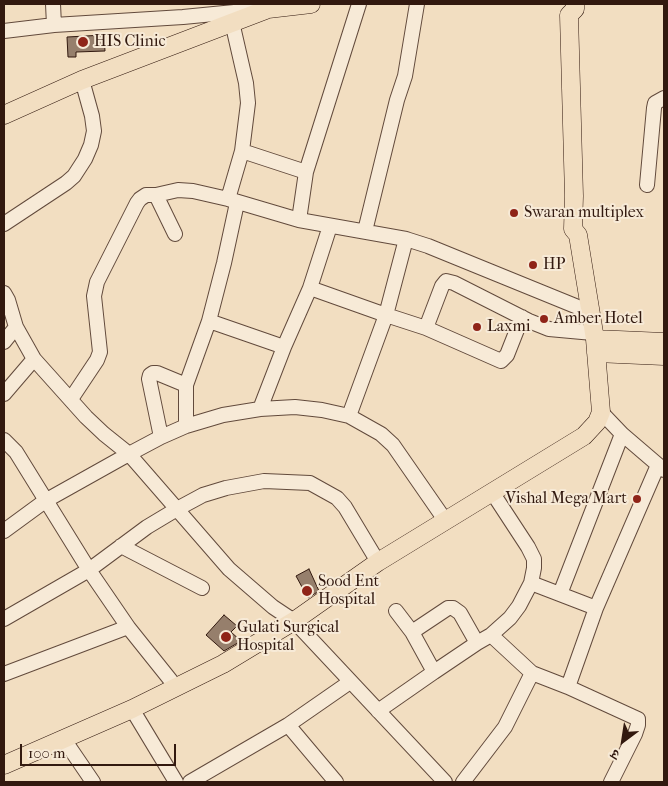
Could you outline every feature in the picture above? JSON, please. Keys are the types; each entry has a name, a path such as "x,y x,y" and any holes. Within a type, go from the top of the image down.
{"main road":[{"path":"4,115 82,80 232,22 268,6 311,4"},
{"path":"4,765 132,709 223,664 294,621 378,562 584,436 597,422 601,412 595,342 578,235 573,229 574,196 569,16 575,6"},
{"path":"595,342 664,342"},
{"path":"595,342 664,356"}],"street":[{"path":"53,4 54,25"},
{"path":"299,220 306,172 359,4"},
{"path":"364,231 397,100 405,76 417,4"},
{"path":"4,31 184,10 268,6"},
{"path":"186,426 186,385 209,321 233,201 247,115 248,94 232,22"},
{"path":"4,224 66,183 74,176 85,159 94,131 82,80"},
{"path":"647,185 654,108 656,103 664,98"},
{"path":"242,151 306,172"},
{"path":"71,399 97,360 100,352 94,296 97,282 137,202 140,198 146,196 178,190 193,191 299,220 406,239 590,312"},
{"path":"156,195 175,234"},
{"path":"260,408 310,288 330,226"},
{"path":"349,416 386,315 406,239"},
{"path":"426,328 442,286 446,281 549,329 573,332 595,342"},
{"path":"310,288 426,328 501,362 507,355 522,317"},
{"path":"4,293 16,327 34,359 104,434 129,454 229,568 273,607 294,621 445,782"},
{"path":"209,321 284,347"},
{"path":"4,342 16,327"},
{"path":"4,394 34,359"},
{"path":"161,437 149,379 150,375 158,373 186,385"},
{"path":"4,531 45,501 161,437 186,426 223,415 260,408 322,410 349,416 381,434 392,445 445,520"},
{"path":"568,687 596,608 661,467 622,434 601,412"},
{"path":"560,594 622,434"},
{"path":"4,440 16,452 89,570 128,627 176,686"},
{"path":"4,619 89,570 147,527 177,509 204,495 226,488 264,481 310,483 337,498 345,507 378,562"},
{"path":"378,711 491,635 510,618 519,606 530,582 534,568 534,559 492,492"},
{"path":"121,546 202,588"},
{"path":"530,582 596,608"},
{"path":"412,632 448,608 453,608 460,613 477,643"},
{"path":"396,610 412,632 434,672"},
{"path":"4,674 128,627"},
{"path":"491,635 532,673 638,719 635,734 611,782"},
{"path":"463,782 505,726 532,673"},
{"path":"190,782 288,726 350,682"},
{"path":"132,709 176,782"},
{"path":"288,726 336,782"},
{"path":"63,738 93,782"}],"building":[{"path":"104,35 105,51 76,52 76,57 68,57 67,37"},
{"path":"309,569 319,591 308,598 296,576"},
{"path":"224,615 237,626 231,632 241,641 224,651 206,635"}],"place":[{"name":"HIS Clinic","path":"83,42"},
{"name":"Swaran multiplex","path":"514,213"},
{"name":"HP","path":"533,265"},
{"name":"Amber Hotel","path":"544,319"},
{"name":"Laxmi","path":"477,327"},
{"name":"Vishal Mega Mart","path":"637,499"},
{"name":"Sood Ent Hospital","path":"307,591"},
{"name":"Gulati Surgical Hospital","path":"226,637"}]}
